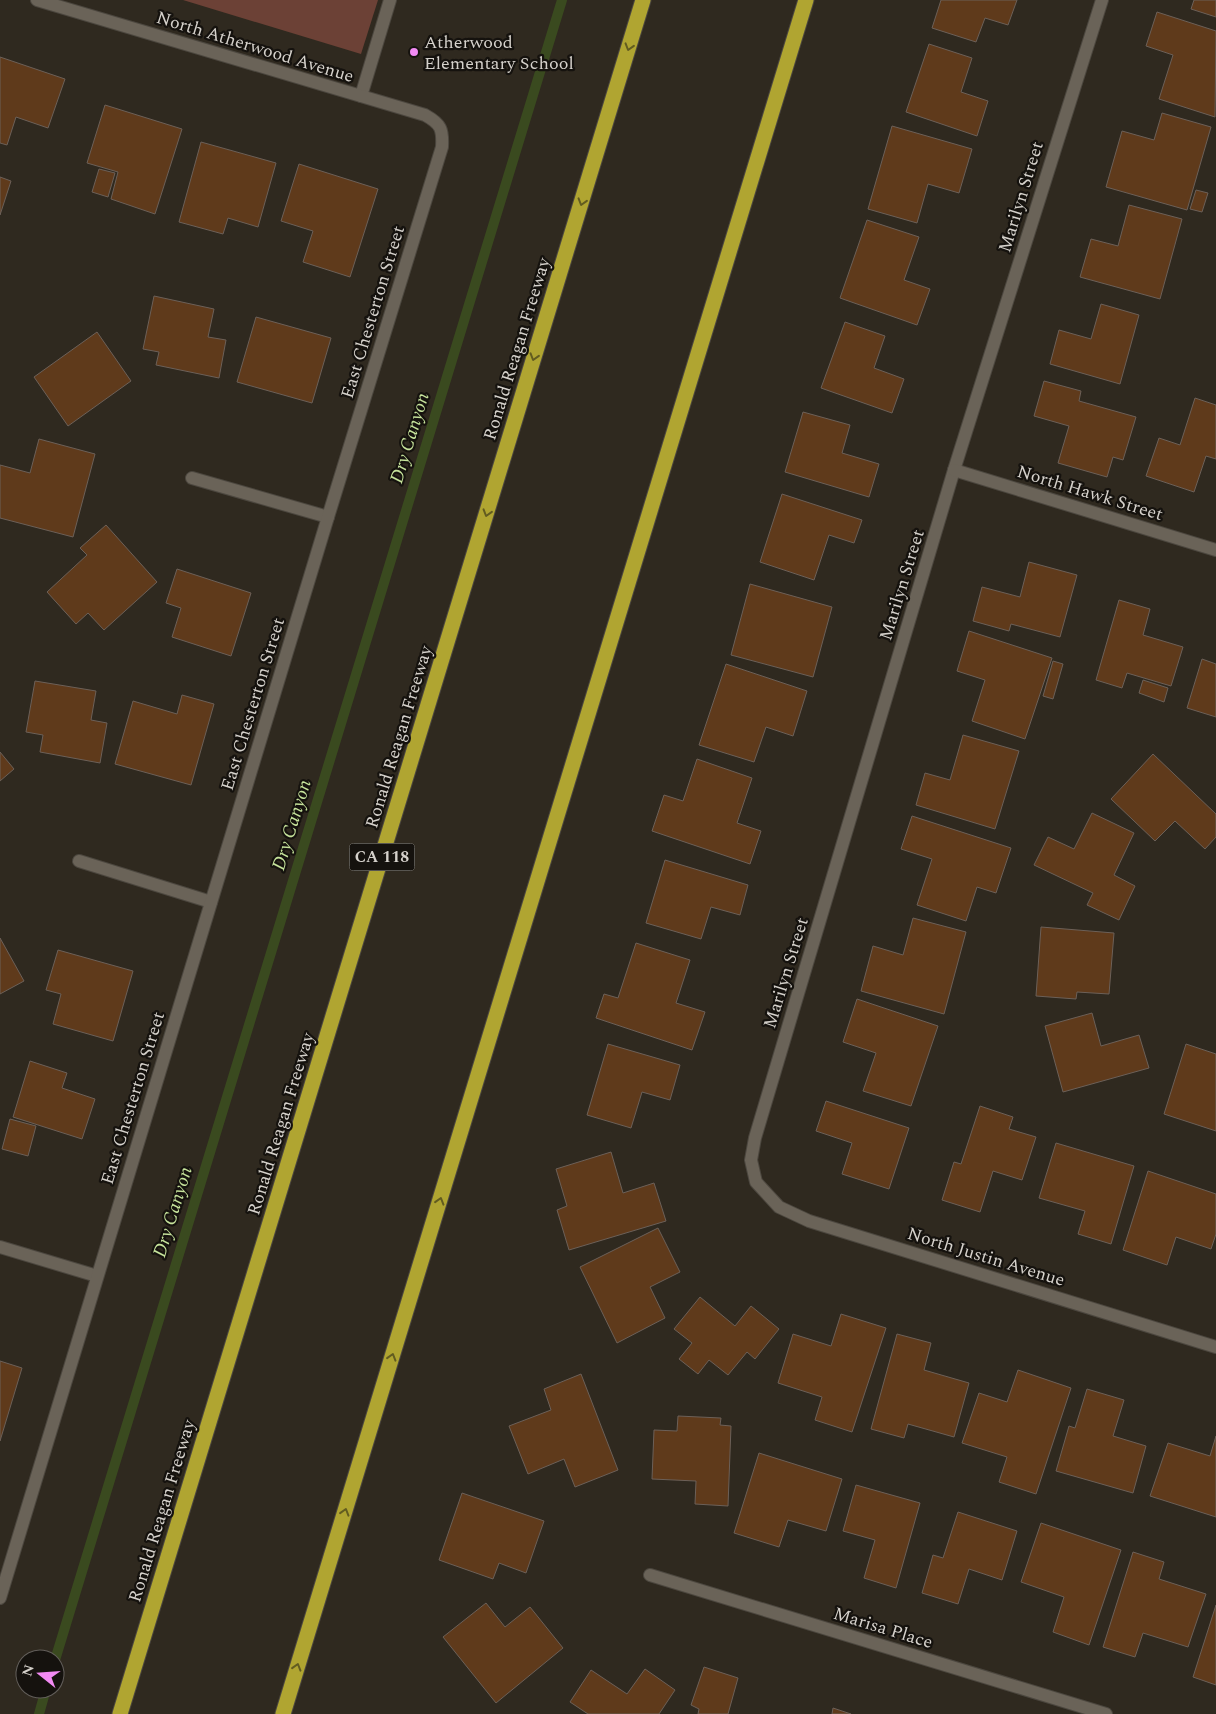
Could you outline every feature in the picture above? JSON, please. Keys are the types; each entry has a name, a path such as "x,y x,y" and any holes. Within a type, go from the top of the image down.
{"highway":[{"name":"Ronald Reagan Freeway","path":"120,1714 643,0"},
{"path":"283,1714 806,0"}],"street":[{"name":"North Atherwood Avenue","path":"37,0 425,115 437,122 443,134 442,147"},
{"path":"361,96 390,0"},
{"name":"Marilyn Street","path":"756,1182 751,1160 755,1138 954,470 1102,0"},
{"name":"East Chesterton Street","path":"0,1598 442,147"},
{"name":"North Hawk Street","path":"954,470 1216,550"},
{"path":"192,478 328,517"},
{"path":"80,861 211,902"},
{"name":"North Justin Avenue","path":"756,1182 779,1207 809,1221 1216,1347"},
{"path":"0,1247 97,1276"},
{"name":"Marisa Place","path":"650,1575 1106,1714"}],"shaded area":[{"path":"183,0 378,0 361,54"}],"building":[{"path":"941,0 1017,0 1008,25 985,18 976,42 932,28"},
{"path":"1194,0 1216,0 1216,17 1191,9"},
{"path":"1157,12 1216,31 1215,117 1159,99 1173,55 1146,46"},
{"path":"929,44 972,58 961,92 988,101 977,136 906,112"},
{"path":"0,57 65,79 48,128 16,117 7,145 0,143"},
{"path":"105,105 182,129 155,214 111,199 118,172 87,163"},
{"path":"1162,113 1211,127 1187,210 1106,187 1122,131 1154,140"},
{"path":"892,126 972,149 959,193 928,184 917,223 868,209"},
{"path":"201,142 276,163 258,227 228,218 223,234 179,222"},
{"path":"299,164 378,189 350,277 303,262 313,231 281,221"},
{"path":"99,169 115,173 108,197 92,192"},
{"path":"0,177 11,181 0,215"},
{"path":"1196,190 1208,193 1202,212 1190,209"},
{"path":"1129,205 1182,219 1160,299 1080,277 1091,239 1118,246"},
{"path":"867,220 919,237 904,280 930,289 917,325 840,298"},
{"path":"154,296 214,309 208,337 226,340 219,378 156,365 159,352 143,349"},
{"path":"1101,304 1139,315 1120,384 1050,364 1059,330 1091,339"},
{"path":"256,317 331,338 312,403 237,382"},
{"path":"845,322 885,336 874,368 904,379 892,413 821,388"},
{"path":"97,332 131,381 68,426 34,377"},
{"path":"1044,381 1081,391 1079,401 1136,417 1123,460 1113,457 1107,477 1058,463 1069,426 1034,416"},
{"path":"1195,398 1216,405 1216,459 1206,456 1194,492 1146,476 1159,438 1180,445"},
{"path":"803,412 850,425 842,453 879,464 869,497 785,472"},
{"path":"39,439 95,454 73,537 0,518 0,465 30,473"},
{"path":"782,494 862,520 854,543 829,535 814,580 760,562"},
{"path":"106,525 157,582 104,630 88,613 76,624 47,592 87,555 80,548"},
{"path":"1029,562 1077,575 1060,637 1011,624 1009,631 973,621 982,587 1020,597"},
{"path":"177,569 251,593 231,656 172,637 181,608 166,603"},
{"path":"750,584 832,607 813,677 731,655"},
{"path":"1119,600 1150,609 1143,635 1183,647 1171,686 1127,673 1122,688 1096,680"},
{"path":"969,631 1052,658 1025,739 972,721 985,680 957,671"},
{"path":"1202,659 1216,664 1216,717 1187,708"},
{"path":"1053,661 1063,664 1053,699 1043,696"},
{"path":"726,664 807,691 793,736 766,727 754,762 699,745"},
{"path":"1143,680 1168,688 1164,702 1139,693"},
{"path":"35,681 96,691 91,720 107,723 100,763 40,752 43,735 26,732"},
{"path":"182,695 214,704 191,785 115,764 133,701 177,714"},
{"path":"963,735 1019,751 995,829 916,805 925,773 950,780"},
{"path":"0,752 14,769 0,781"},
{"path":"1153,754 1216,814 1216,837 1205,849 1175,821 1155,841 1111,799"},
{"path":"697,759 752,778 737,823 761,831 750,864 652,831 664,795 683,801"},
{"path":"1092,813 1134,833 1114,875 1135,886 1119,920 1087,905 1093,893 1034,865 1048,837 1074,849"},
{"path":"912,816 1011,848 996,893 977,887 966,921 917,905 932,859 901,849"},
{"path":"665,860 748,885 740,915 711,907 701,939 646,923"},
{"path":"913,918 966,932 944,1014 861,991 873,946 903,955"},
{"path":"1041,927 1114,933 1109,994 1077,992 1076,999 1036,996"},
{"path":"0,938 24,981 0,994"},
{"path":"636,943 690,960 676,1003 705,1012 692,1050 596,1018 604,994 618,998"},
{"path":"58,950 133,971 113,1041 53,1024 61,994 46,990"},
{"path":"857,999 938,1026 911,1106 863,1091 876,1053 843,1042"},
{"path":"1092,1013 1101,1046 1139,1035 1149,1068 1063,1092 1045,1026"},
{"path":"608,1044 680,1065 670,1100 642,1092 631,1128 587,1115"},
{"path":"1186,1044 1216,1054 1216,1131 1164,1114"},
{"path":"30,1061 67,1073 62,1088 95,1099 82,1139 13,1117"},
{"path":"826,1101 909,1128 889,1189 842,1174 852,1143 816,1131"},
{"path":"980,1106 1013,1117 1009,1129 1036,1137 1022,1180 993,1171 980,1212 942,1200 954,1162 961,1164"},
{"path":"10,1119 36,1126 28,1156 2,1149"},
{"path":"1056,1143 1134,1166 1111,1244 1078,1234 1085,1211 1039,1198"},
{"path":"611,1152 623,1193 654,1183 666,1221 569,1250 557,1210 567,1206 556,1169"},
{"path":"1148,1171 1216,1194 1216,1234 1211,1249 1176,1237 1167,1265 1123,1250"},
{"path":"658,1228 680,1272 650,1287 665,1318 617,1343 580,1267"},
{"path":"700,1297 735,1326 751,1306 779,1329 755,1359 747,1352 728,1375 709,1360 698,1374 679,1359 692,1343 674,1329"},
{"path":"841,1314 886,1328 852,1432 815,1420 822,1397 778,1383 793,1334 831,1346"},
{"path":"897,1334 931,1343 924,1370 969,1383 954,1437 908,1424 904,1438 871,1429"},
{"path":"0,1361 22,1368 0,1441"},
{"path":"1018,1370 1071,1388 1036,1494 999,1482 1007,1457 962,1443 979,1393 1007,1402"},
{"path":"581,1374 618,1470 575,1487 564,1459 528,1474 509,1426 551,1410 544,1389"},
{"path":"1087,1389 1124,1400 1113,1436 1146,1446 1133,1493 1056,1471 1069,1426 1075,1428"},
{"path":"678,1416 721,1418 720,1425 731,1426 728,1506 695,1504 696,1481 652,1479 654,1430 677,1431"},
{"path":"1216,1436 1216,1517 1150,1496 1168,1443 1210,1456"},
{"path":"759,1453 842,1479 826,1531 788,1520 779,1547 734,1533"},
{"path":"856,1485 920,1503 896,1588 864,1578 875,1540 843,1531"},
{"path":"462,1493 544,1521 526,1573 499,1563 493,1579 439,1560"},
{"path":"958,1512 1017,1531 1002,1580 969,1569 958,1604 922,1593 933,1555 943,1558"},
{"path":"1041,1523 1121,1550 1089,1645 1053,1632 1064,1597 1021,1582"},
{"path":"1133,1552 1164,1562 1159,1579 1206,1594 1188,1647 1143,1633 1135,1657 1103,1647"},
{"path":"486,1603 505,1627 530,1607 563,1648 496,1703 443,1637"},
{"path":"1216,1605 1216,1685 1193,1677"},
{"path":"704,1667 738,1678 728,1714 698,1714 699,1709 691,1705"},
{"path":"645,1669 675,1690 659,1714 588,1714 570,1702 591,1670 627,1694"},
{"path":"833,1708 851,1714 832,1714"}],"waterway":[{"name":"Dry Canyon","path":"58,1649 562,0"},
{"name":"Dry Canyon","path":"39,1714 43,1699"}],"place":[{"name":"Atherwood Elementary School","path":"414,52"}]}
